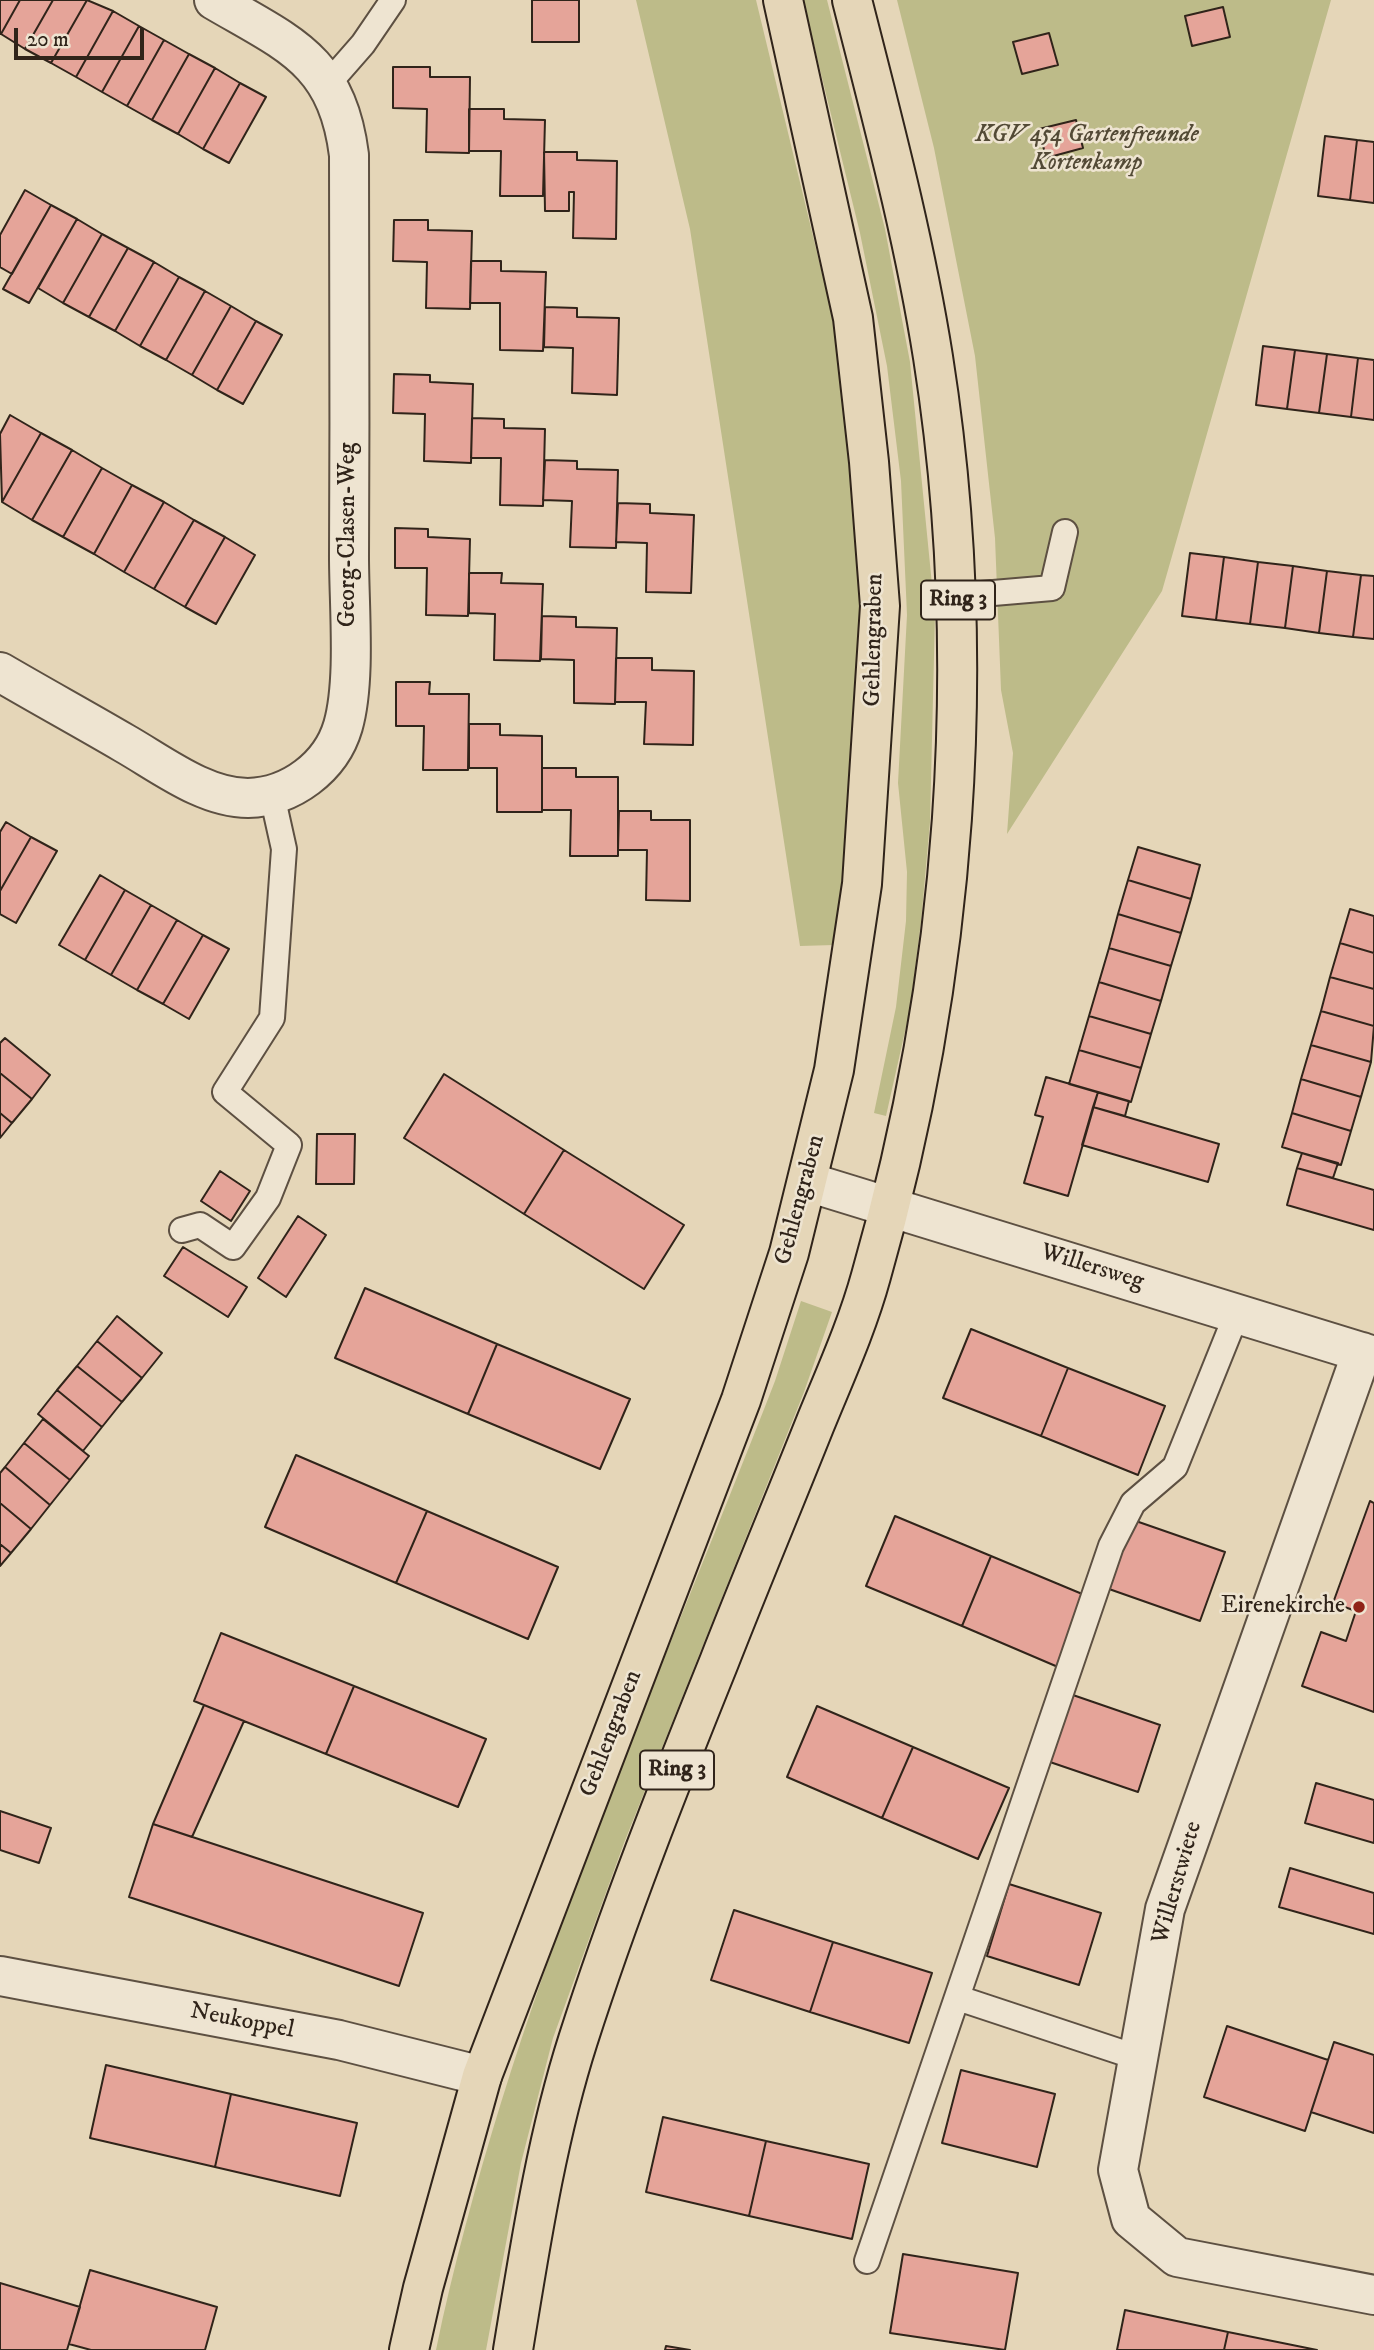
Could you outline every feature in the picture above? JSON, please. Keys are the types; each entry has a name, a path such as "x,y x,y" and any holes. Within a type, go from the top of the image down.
{"main road":[{"name":"Gehlengraben","path":"410,2350 427,2275 482,2076 741,1400 808,1182 834,1070 862,884 880,606 869,462 853,318 783,0"},
{"name":"Ring 3","path":"513,2350 546,2166 576,2043 718,1663 854,1327 890,1205 929,1011 941,924 955,769 958,596 948,477 933,358 908,224 852,0"}],"street":[{"name":"Georg-Clasen-Weg","path":"0,672 211,791 249,798 272,795 298,784 321,765 337,741 345,711 349,505 349,155 340,105 317,68 290,44 214,0"},
{"name":"Willersweg","path":"808,1182 1368,1354"},
{"name":"Willerstwiete","path":"1368,1354 1165,1909 1118,2170 1131,2219 1177,2257 1374,2294"},
{"name":"Neukoppel","path":"0,1976 339,2040 482,2076"}],"lane":[{"path":"328,84 363,44 393,0"},
{"path":"958,596 1052,588 1065,532"},
{"path":"181,1230 200,1225 233,1247 268,1198 289,1145 225,1092 272,1018 284,849 272,795"},
{"path":"867,2261 1111,1546 1133,1503 1175,1468 1237,1312"},
{"path":"958,1998 1139,2058"}],"green space":[{"path":"636,0 756,0 833,319 852,468 864,606 848,828 834,945 800,946 690,229"},
{"path":"803,0 827,0 885,229 910,362 935,615 930,822 921,922 910,1009 886,1116 874,1113 896,1007 906,921 907,872 898,783 907,615 901,481 887,366 860,233"},
{"name":"KGV 454 Gartenfreunde Kortenkamp","path":"897,0 1331,0 1162,591 1007,834 1013,753 1001,690 995,538 975,356 934,148"},
{"path":"801,1301 832,1312 804,1392 624,1843 553,2038 521,2163 486,2350 436,2350 466,2225 501,2102 542,1980 632,1739 775,1381"}],"building":[{"path":"0,0 20,0 1,34 0,34"},
{"path":"20,0 53,0 25,49 1,34"},
{"path":"53,0 87,0 51,63 25,49"},
{"path":"87,0 113,11 76,77 51,63"},
{"path":"532,0 579,0 579,42 532,42"},
{"path":"1223,7 1230,37 1192,46 1185,16"},
{"path":"113,11 139,26 102,92 76,77"},
{"path":"139,26 164,40 127,106 102,92"},
{"path":"1049,33 1058,65 1022,74 1013,42"},
{"path":"164,40 189,54 152,120 127,106"},
{"path":"189,54 215,68 178,134 152,120"},
{"path":"393,67 430,67 430,77 470,77 469,153 426,152 427,109 393,108"},
{"path":"215,68 240,83 203,149 178,134"},
{"path":"240,83 266,97 229,163 203,149"},
{"path":"469,109 504,109 504,119 545,120 543,196 500,196 501,151 469,151"},
{"path":"1076,120 1083,148 1046,158 1039,129"},
{"path":"1325,136 1357,140 1350,200 1318,196"},
{"path":"1357,140 1374,142 1374,203 1350,200"},
{"path":"544,152 577,152 577,160 617,161 616,239 573,238 574,192 569,192 569,211 545,211"},
{"path":"25,190 51,205 12,274 0,267 0,235"},
{"path":"51,205 77,219 29,303 3,289"},
{"path":"77,219 102,234 63,303 38,288"},
{"path":"394,220 428,220 428,230 472,231 470,309 426,308 427,262 393,261"},
{"path":"102,234 128,248 89,317 63,303"},
{"path":"128,248 154,262 115,331 89,317"},
{"path":"471,261 501,261 501,271 546,272 543,351 500,350 500,303 470,303"},
{"path":"154,262 179,277 140,346 115,331"},
{"path":"179,277 205,291 166,360 140,346"},
{"path":"205,291 231,306 192,375 166,360"},
{"path":"231,306 256,321 217,390 192,375"},
{"path":"545,307 577,308 577,317 619,318 617,395 572,393 573,348 544,347"},
{"path":"256,321 282,335 243,404 217,390"},
{"path":"1263,346 1295,350 1287,409 1256,405"},
{"path":"1295,350 1327,354 1319,413 1287,409"},
{"path":"1327,354 1358,358 1351,417 1319,413"},
{"path":"1358,358 1374,360 1374,420 1351,417"},
{"path":"394,374 430,375 430,382 473,384 471,463 424,461 425,414 393,413"},
{"path":"10,415 41,433 2,502 0,434"},
{"path":"472,418 504,419 504,428 545,429 543,506 500,505 501,458 471,458"},
{"path":"41,433 72,450 32,520 2,502"},
{"path":"72,450 102,468 63,537 32,520"},
{"path":"545,460 577,461 577,469 618,470 616,548 570,547 572,501 543,500"},
{"path":"102,468 132,485 94,554 63,537"},
{"path":"132,485 164,502 124,572 94,554"},
{"path":"164,502 194,520 154,589 124,572"},
{"path":"618,503 650,504 650,513 694,515 691,593 646,592 647,543 616,542"},
{"path":"194,520 225,537 185,607 154,589"},
{"path":"395,528 428,529 428,537 470,539 468,616 426,615 427,568 395,568"},
{"path":"225,537 255,555 216,624 185,607"},
{"path":"1190,553 1224,557 1216,620 1182,616"},
{"path":"1224,557 1258,562 1250,624 1216,620"},
{"path":"1258,562 1293,566 1285,628 1250,624"},
{"path":"1293,566 1327,571 1319,633 1285,628"},
{"path":"1327,571 1361,575 1353,637 1319,633"},
{"path":"469,573 502,573 501,583 543,584 540,661 494,660 495,614 469,613"},
{"path":"1361,575 1374,576 1374,639 1353,637"},
{"path":"542,616 576,617 576,627 617,628 615,704 574,703 574,660 541,659"},
{"path":"616,658 652,658 652,670 694,671 693,745 644,744 646,702 615,702"},
{"path":"396,682 430,682 429,694 469,694 468,770 423,770 424,726 396,726"},
{"path":"469,724 500,724 500,735 542,736 542,812 497,812 497,768 469,768"},
{"path":"542,768 576,768 576,777 618,777 618,856 570,856 571,810 542,810"},
{"path":"619,811 651,811 651,820 690,820 690,901 646,900 647,850 618,850"},
{"path":"6,822 31,837 0,891 0,832"},
{"path":"31,837 57,851 16,923 0,914 0,891"},
{"path":"1138,847 1200,865 1191,899 1128,880"},
{"path":"100,875 125,890 85,960 59,945"},
{"path":"1128,880 1191,899 1181,933 1118,914"},
{"path":"125,890 151,905 111,975 85,960"},
{"path":"151,905 177,920 137,990 111,975"},
{"path":"1350,909 1374,916 1374,953 1340,943"},
{"path":"1118,914 1181,933 1171,966 1109,948"},
{"path":"177,920 203,935 163,1004 137,990"},
{"path":"203,935 229,949 189,1019 163,1004"},
{"path":"1340,943 1374,953 1374,989 1330,977"},
{"path":"1109,948 1171,966 1161,1001 1099,982"},
{"path":"1330,977 1374,989 1374,1026 1321,1011"},
{"path":"1099,982 1161,1001 1151,1034 1089,1016"},
{"path":"1321,1011 1374,1026 1371,1062 1311,1045"},
{"path":"1089,1016 1151,1034 1141,1068 1079,1050"},
{"path":"5,1038 50,1075 32,1099 0,1073 0,1043"},
{"path":"1311,1045 1371,1062 1361,1097 1301,1079"},
{"path":"1079,1050 1141,1068 1131,1102 1069,1084"},
{"path":"0,1073 32,1099 12,1123 0,1113"},
{"path":"444,1074 564,1150 524,1214 404,1138"},
{"path":"1046,1077 1098,1092 1068,1196 1024,1183 1043,1117 1035,1115"},
{"path":"1301,1079 1361,1097 1351,1131 1292,1113"},
{"path":"1098,1092 1129,1101 1125,1116 1093,1107"},
{"path":"1093,1107 1219,1144 1208,1182 1082,1145"},
{"path":"0,1113 12,1123 0,1138"},
{"path":"1292,1113 1351,1131 1341,1165 1282,1147"},
{"path":"317,1134 355,1134 354,1184 316,1184"},
{"path":"564,1150 684,1225 644,1289 524,1214"},
{"path":"1302,1153 1338,1163 1333,1178 1297,1168"},
{"path":"1297,1168 1374,1190 1374,1230 1287,1205"},
{"path":"220,1171 250,1191 231,1221 201,1201"},
{"path":"298,1216 326,1235 286,1297 258,1278"},
{"path":"183,1247 247,1287 228,1317 164,1276"},
{"path":"365,1288 497,1344 468,1414 335,1358"},
{"path":"117,1316 162,1353 142,1378 97,1341"},
{"path":"971,1329 1068,1368 1041,1436 943,1398"},
{"path":"97,1341 142,1378 122,1402 77,1366"},
{"path":"497,1344 630,1399 600,1469 468,1414"},
{"path":"77,1366 122,1402 102,1427 57,1390"},
{"path":"1068,1368 1165,1406 1138,1475 1041,1436"},
{"path":"57,1390 102,1427 83,1451 38,1414"},
{"path":"43,1419 89,1456 70,1480 24,1443"},
{"path":"24,1443 70,1480 50,1505 5,1467"},
{"path":"296,1455 427,1511 396,1583 265,1527"},
{"path":"5,1467 50,1505 31,1529 0,1503 0,1473"},
{"name":"Eirenekirche","path":"1370,1501 1374,1503 1374,1712 1302,1686 1321,1632 1346,1641 1356,1611 1333,1603"},
{"path":"0,1503 31,1529 11,1553 0,1544"},
{"path":"427,1511 558,1567 528,1639 396,1583"},
{"path":"895,1516 991,1556 962,1626 866,1586"},
{"path":"1133,1520 1225,1552 1200,1621 1109,1589"},
{"path":"0,1544 11,1553 0,1566"},
{"path":"991,1556 1087,1596 1058,1667 962,1626"},
{"path":"221,1633 354,1686 326,1754 194,1701"},
{"path":"354,1686 486,1739 458,1807 326,1754"},
{"path":"1070,1694 1160,1725 1138,1792 1047,1761"},
{"path":"204,1705 244,1721 192,1837 153,1824"},
{"path":"817,1706 913,1747 882,1818 787,1777"},
{"path":"913,1747 1009,1788 978,1859 882,1818"},
{"path":"1316,1783 1374,1800 1374,1843 1305,1823"},
{"path":"0,1811 51,1828 39,1863 0,1850"},
{"path":"153,1824 423,1913 399,1986 129,1897"},
{"path":"1290,1868 1374,1893 1374,1934 1279,1907"},
{"path":"1009,1884 1101,1913 1079,1985 987,1956"},
{"path":"734,1910 833,1942 810,2012 711,1980"},
{"path":"833,1942 932,1973 909,2043 810,2012"},
{"path":"1227,2026 1328,2060 1305,2131 1204,2097"},
{"path":"1334,2042 1374,2055 1374,2133 1311,2112"},
{"path":"106,2065 231,2094 215,2167 90,2138"},
{"path":"961,2070 1055,2094 1037,2167 942,2143"},
{"path":"231,2094 357,2123 340,2196 215,2167"},
{"path":"663,2117 766,2141 749,2216 646,2192"},
{"path":"766,2141 869,2164 852,2239 749,2216"},
{"path":"903,2254 1018,2273 1005,2350 890,2333"},
{"path":"90,2270 217,2307 205,2350 91,2350 69,2344"},
{"path":"0,2283 80,2307 67,2350 0,2350"},
{"path":"1125,2310 1228,2332 1224,2350 1117,2350"},
{"path":"1228,2332 1317,2350 1224,2350"},
{"path":"666,2346 690,2350 665,2350"}],"place":[{"name":"Eirenekirche","path":"1359,1607"}]}
